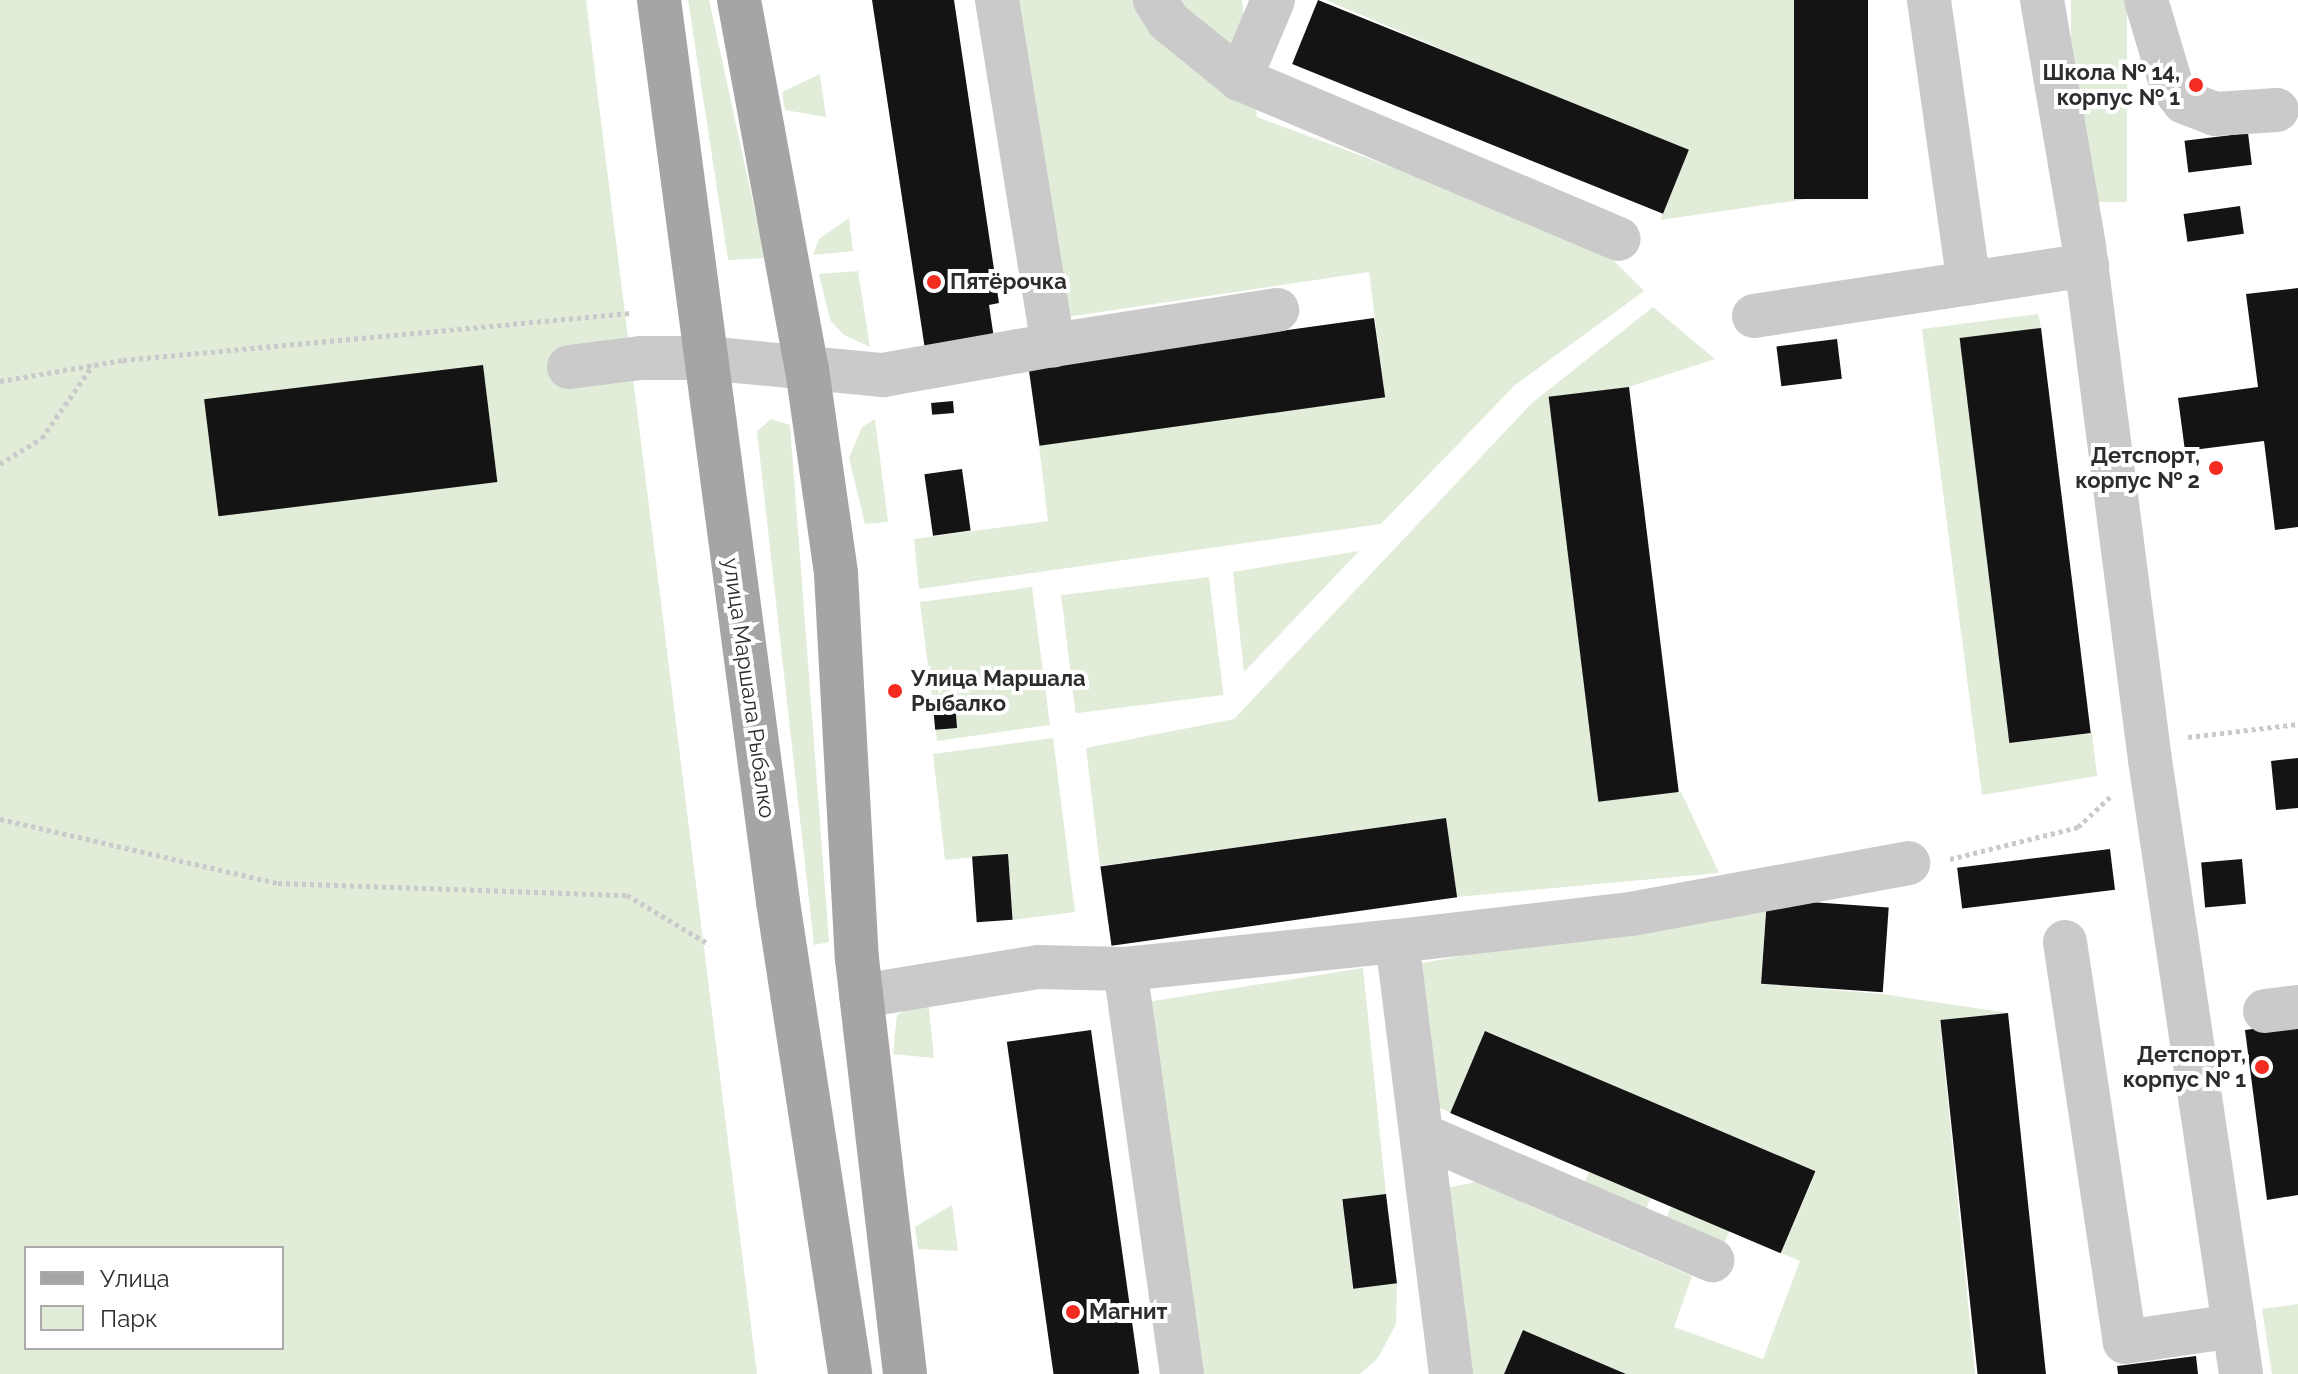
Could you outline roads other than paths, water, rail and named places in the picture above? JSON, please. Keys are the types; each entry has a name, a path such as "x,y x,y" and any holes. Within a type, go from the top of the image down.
{"main road":[{"name":"улица Маршала Рыбалко","path":"659,0 778,902 850,1374"},
{"path":"739,0 807,369 836,574 861,996 905,1374"}],"street":[{"path":"997,0 1053,345"},
{"path":"1155,0 1168,21 1240,79 1619,239"},
{"path":"1240,79 1273,0"},
{"path":"1929,0 1969,283"},
{"path":"2042,0 2087,265 2150,760 2241,1374"},
{"path":"2146,0 2172,87 2184,102 2215,114 2277,110"},
{"path":"1754,316 2087,265"},
{"path":"569,367 640,358 705,358 883,375 1277,310"},
{"path":"861,996 1039,967 1125,969 1631,914 1908,863"},
{"path":"1397,941 1424,1136 1451,1374"},
{"path":"2065,942 2125,1342 2234,1326"},
{"path":"1125,969 1182,1374"},
{"path":"1424,1136 1712,1260"}],"place":[{"name":"Школа № 14, корпус № 1","path":"2196,85"},
{"name":"Пятёрочка","path":"934,282"},
{"name":"Детспорт, корпус № 2","path":"2216,468"},
{"name":"Улица Маршала Рыбалко","path":"895,691"},
{"name":"Детспорт, корпус № 1","path":"2262,1067"},
{"name":"Магнит","path":"1073,1312"}]}
